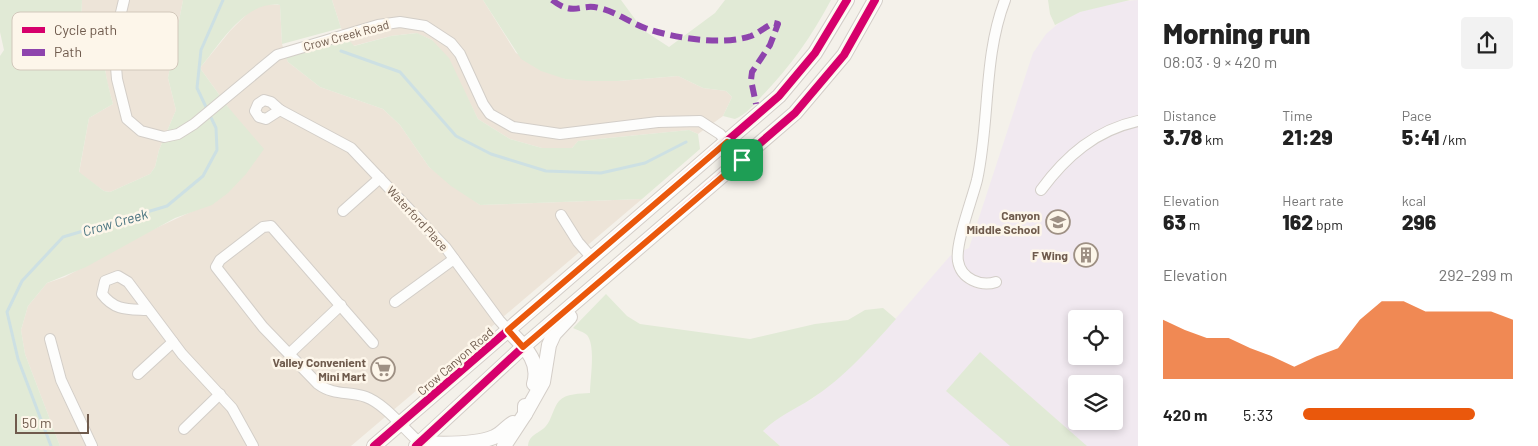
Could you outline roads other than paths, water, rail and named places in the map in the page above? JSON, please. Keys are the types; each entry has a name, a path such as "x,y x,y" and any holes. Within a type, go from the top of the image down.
{"main road":[{"name":"Crow Canyon Road","path":"374,446 779,96 815,53 847,0"},
{"path":"419,445 523,347 795,114 826,80 844,55 875,0"},
{"path":"504,446 543,382 549,345 554,334 592,288"},
{"path":"508,330 536,366 533,388 525,401 522,418"},
{"path":"419,445 488,439 500,434 507,426 522,418"}],"street":[{"path":"996,282 981,284 972,280 964,274 958,260 959,244 980,165 990,62 1005,0"},
{"name":"Crow Creek Road","path":"116,70 127,119 141,132 164,137 178,134 194,124 277,55 378,26 400,22 425,26 451,42 460,54 490,114 513,127 560,134 658,122 700,121 712,127 742,160"},
{"name":"Waterford Place","path":"280,110 351,148 454,259 508,330"},
{"path":"1041,190 1064,161 1090,141 1117,127 1138,121"},
{"name":"Waterford Place","path":"343,211 380,178"},
{"path":"562,215 578,242 592,258"},
{"path":"373,343 271,226 263,226 220,260 216,267 263,326 325,390 342,395 366,397 375,402 419,445"},
{"name":"Waterford Place","path":"395,302 454,259"},
{"path":"289,354 341,305"},
{"path":"147,310 220,394 240,420 253,446"},
{"path":"50,339 61,380 92,446"},
{"path":"138,374 173,342"},
{"path":"184,429 220,394"}],"waterway":[{"name":"Crow Creek","path":"51,446 18,359 7,312 22,281 63,237 167,206 203,176 217,150 216,128 197,88 201,50 223,0"},
{"name":"Crow Creek","path":"341,51 400,72 456,136 491,154 546,171 601,173 645,163 686,142"}],"place":[{"name":"Canyon Middle School","path":"1058,222"},
{"name":"F Wing","path":"1086,255"},
{"name":"Valley Convenient Mini Mart","path":"383,369"}]}
